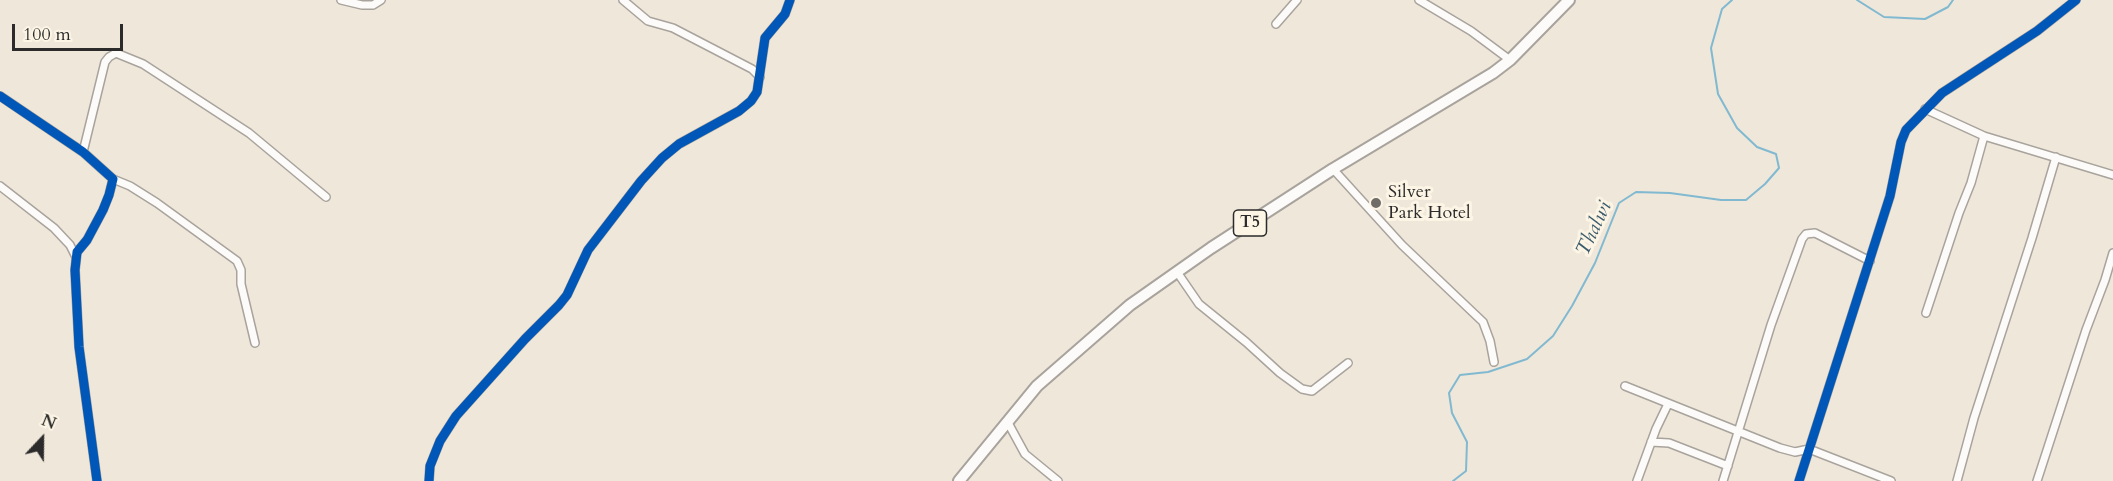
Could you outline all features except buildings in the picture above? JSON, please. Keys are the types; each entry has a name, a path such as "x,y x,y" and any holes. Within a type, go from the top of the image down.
{"highway":[{"name":"T5","path":"959,481 1037,386 1130,305 1220,242 1333,169 1421,117 1510,60 1569,0"}],"street":[{"path":"341,0 373,5 381,0"},
{"path":"623,0 648,21 673,28 752,69 760,76"},
{"path":"429,481 430,466 440,441 456,416 525,339 559,306 567,295 588,250 618,208 662,158 679,144 739,111 757,92 765,38 784,14 790,0"},
{"path":"1276,24 1297,0"},
{"path":"1419,0 1471,31 1510,60"},
{"path":"1799,481 1870,261 1906,130 1942,93 2037,31 2076,0"},
{"path":"83,152 105,62 116,53 143,64 249,133 326,197"},
{"path":"0,96 83,152 113,179 130,186 157,203 237,261 241,270 241,284 255,343"},
{"path":"1924,109 1984,136 2113,175"},
{"path":"1926,314 1971,183 1984,136"},
{"path":"1957,481 1974,418 2032,238 2055,157"},
{"path":"1333,169 1402,245 1483,322 1494,362"},
{"path":"97,481 79,347 75,301 76,257 103,210 113,179"},
{"path":"0,186 54,228 70,245 76,257"},
{"path":"1723,481 1771,325 1802,238 1806,234 1815,233 1870,261"},
{"path":"2037,481 2085,330 2109,281 2113,253"},
{"path":"1178,272 1198,304 1302,389 1312,391 1348,363"},
{"path":"1625,386 1787,451 1809,449 1892,481"},
{"path":"1637,481 1668,404"},
{"path":"1007,421 1025,454 1058,481"},
{"path":"1651,442 1669,443 1728,466"}],"waterway":[{"name":"Thalwi","path":"1453,481 1466,471 1467,442 1452,413 1449,393 1460,375 1488,372 1527,359 1553,336 1595,263 1619,203 1636,192 1670,193 1721,200 1746,200 1779,168 1776,154 1757,147 1737,128 1718,94 1711,48 1722,9 1732,0"},
{"name":"Thalwi","path":"1857,0 1884,17 1925,19 1948,7 1953,0"}],"cycle path":[{"path":"429,481 430,466 440,441 456,416 567,295 588,250 641,181 662,158 679,144 739,111 751,101 757,92 765,38 785,14 790,0"},
{"path":"1799,481 1890,196 1901,142 1906,130 1942,93 2037,31 2076,0"},
{"path":"0,96 83,152 113,179 103,210 87,240 77,252 75,270 79,347 97,481"}],"place":[{"name":"Silver Park Hotel","path":"1376,203"}]}
